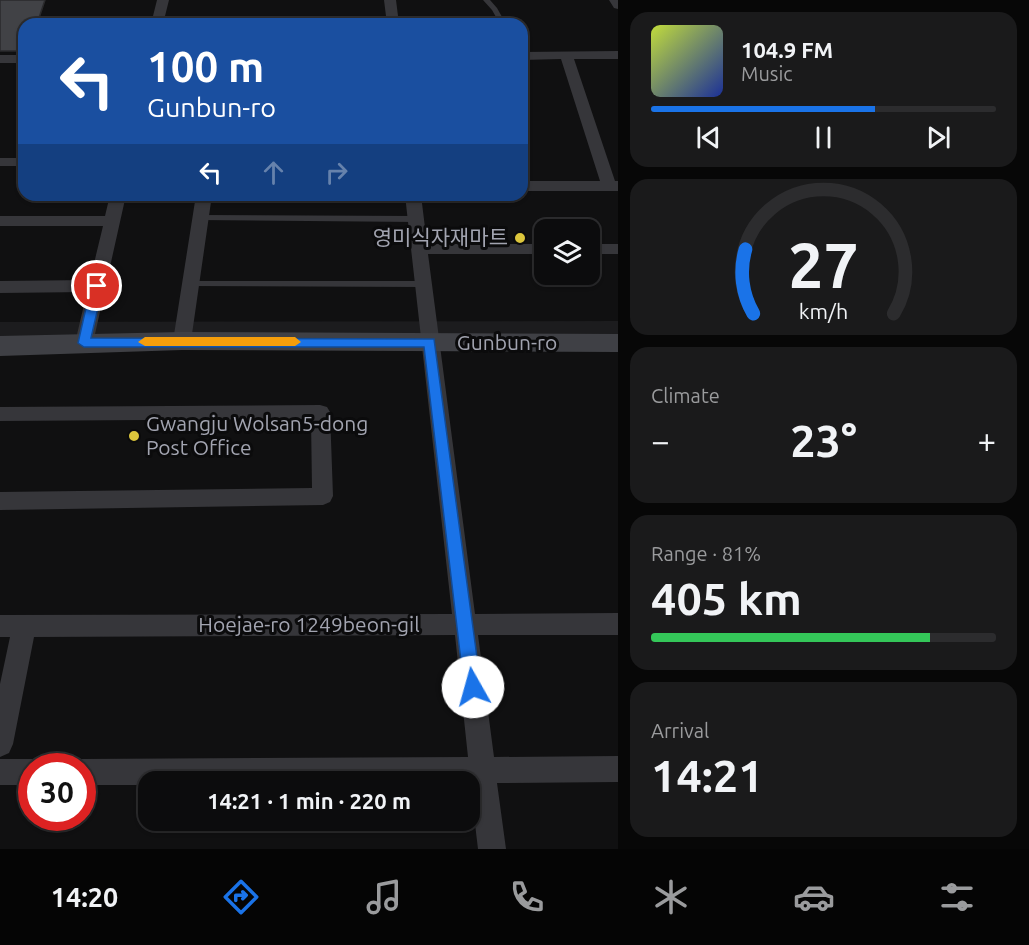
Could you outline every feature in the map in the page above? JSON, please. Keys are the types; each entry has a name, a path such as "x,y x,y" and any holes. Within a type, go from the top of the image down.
{"street":[{"path":"158,18 163,0"},
{"path":"390,0 392,18"},
{"path":"615,0 618,5"},
{"path":"528,56 618,55"},
{"path":"528,186 614,186 566,56"},
{"path":"0,59 18,59"},
{"path":"0,162 18,162"},
{"path":"84,343 117,201"},
{"path":"182,341 203,201"},
{"path":"414,201 492,849"},
{"path":"0,221 112,221"},
{"path":"419,249 534,249"},
{"path":"600,249 618,249"},
{"path":"0,287 97,286"},
{"name":"Gunbun-ro","path":"0,346 182,341 618,343"},
{"path":"0,414 320,412 323,496 0,501"},
{"name":"Hoejae-ro 1249beon-gil","path":"0,626 618,624"},
{"path":"0,744 24,626"},
{"path":"96,772 251,773 618,769"},
{"path":"0,772 18,772"}],"lane":[{"path":"486,0 500,18"},
{"path":"201,218 416,219"},
{"path":"191,284 423,284"}],"shaded area":[{"path":"618,321 618,338 0,339 0,322"}],"building":[{"path":"0,0 45,0 39,18 18,18 18,51 0,51"}],"slow traffic":[{"path":"145,342 295,342"}],"place":[{"name":"영미식자재마트","path":"520,238"},
{"name":"Gwangju Wolsan5-dong Post Office","path":"134,436"}],"route":[{"path":"97,286 84,343 430,342 473,687"}]}
